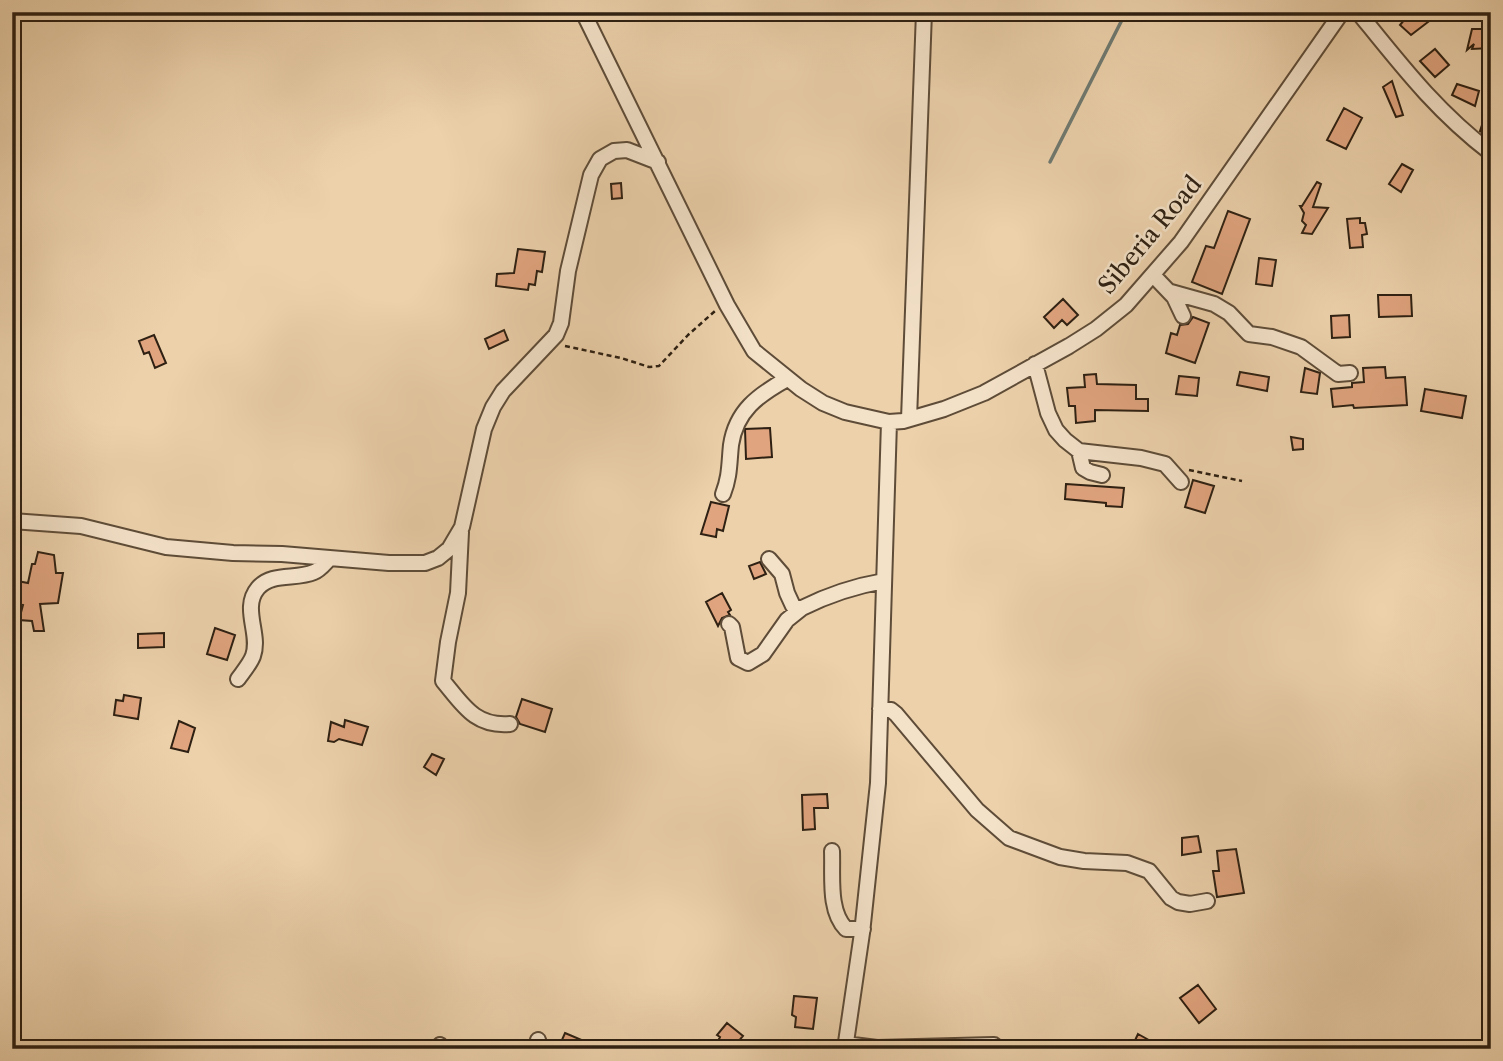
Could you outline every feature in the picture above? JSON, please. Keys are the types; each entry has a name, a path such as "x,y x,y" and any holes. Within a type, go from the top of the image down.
{"street":[{"path":"583,12 727,305 754,351 787,379 823,403 845,412 889,422 878,783 863,929 845,1047 994,1045"},
{"path":"909,419 924,12"},
{"name":"Siberia Road","path":"889,422 944,409 976,397 1096,329 1126,305 1197,219 1342,12"},
{"path":"1358,12 1422,90 1457,127 1491,153"},
{"path":"510,724 473,717 443,681 447,642 458,593 462,527 484,429 502,391 556,335 561,323 568,271 584,200 591,175 600,159 614,151 627,150 658,162"},
{"path":"1153,275 1171,292 1183,316"},
{"path":"1171,292 1214,304 1229,313 1249,334 1272,337 1301,347 1338,374 1350,373"},
{"path":"1035,364 1038,382 1056,430 1079,451 1083,468 1102,475"},
{"path":"723,494 730,476 731,447 739,418 769,388 787,379"},
{"path":"1079,451 1141,458 1165,464 1181,482"},
{"path":"12,521 81,526 166,547 389,564 425,563 438,558 449,550 462,527"},
{"path":"239,679 253,656 254,629 250,614 258,589 266,582 278,578 317,571 330,558"},
{"path":"769,559 782,574 793,606 802,608"},
{"path":"729,624 732,626 737,658 748,663 763,654 788,620 802,608 847,589 884,581"},
{"path":"880,709 896,714 977,810 1009,838 1060,857 1127,863 1149,871 1171,898 1178,902 1190,904 1207,901"},
{"path":"832,852 834,900 838,922 846,929 863,929"}],"path":[{"path":"545,347 568,346 649,367 659,366 710,314 727,305"},
{"path":"1165,464 1242,481"}],"building":[{"path":"1398,12 1441,12 1411,35 1400,25 1405,19"},
{"path":"1472,29 1491,29 1491,48 1472,49 1474,44 1467,50"},
{"path":"1435,49 1449,65 1435,77 1420,61"},
{"path":"1392,81 1403,115 1396,117 1383,87"},
{"path":"1457,84 1479,91 1475,106 1452,95"},
{"path":"1491,104 1491,138 1480,131"},
{"path":"1344,108 1362,118 1346,149 1327,140"},
{"path":"1402,164 1413,170 1401,192 1389,184"},
{"path":"1317,182 1321,184 1313,207 1328,208 1312,234 1302,233 1306,225 1302,221 1304,213 1300,206"},
{"path":"621,183 622,198 612,199 611,184"},
{"path":"1228,211 1250,219 1222,294 1192,282 1206,246 1214,248"},
{"path":"1360,218 1360,223 1365,223 1367,234 1362,235 1363,247 1350,248 1347,219"},
{"path":"518,249 545,252 542,272 537,271 535,285 529,284 528,290 496,286 497,274 514,273"},
{"path":"1259,258 1276,260 1272,286 1256,284"},
{"path":"1378,295 1411,295 1412,316 1379,317"},
{"path":"1063,299 1078,315 1067,325 1062,320 1054,328 1044,317"},
{"path":"1349,315 1350,337 1332,338 1331,316"},
{"path":"1193,317 1209,323 1195,363 1166,353 1171,333 1177,335 1180,325 1188,324"},
{"path":"504,330 508,340 489,349 485,339"},
{"path":"154,335 166,363 155,368 149,352 144,354 139,341"},
{"path":"1385,367 1386,378 1405,377 1407,405 1333,407 1331,389 1352,387 1352,383 1364,382 1363,368"},
{"path":"1305,368 1320,373 1317,394 1301,392"},
{"path":"1240,372 1269,377 1267,391 1237,385"},
{"path":"1096,374 1097,384 1136,385 1136,399 1148,399 1148,411 1095,410 1095,421 1076,423 1075,406 1069,406 1067,388 1085,387 1084,375"},
{"path":"1179,376 1199,378 1197,396 1176,394"},
{"path":"1425,389 1466,396 1462,418 1421,411"},
{"path":"770,428 772,457 746,459 745,429"},
{"path":"1291,437 1303,439 1303,449 1293,450"},
{"path":"1193,480 1214,486 1205,513 1185,507"},
{"path":"1066,484 1124,488 1122,507 1065,499"},
{"path":"711,502 729,506 723,531 717,529 716,537 701,534"},
{"path":"38,552 54,555 56,573 63,573 58,603 40,604 44,631 34,631 32,621 19,620 23,605 12,603 12,580 28,583"},
{"path":"760,562 766,574 754,579 749,566"},
{"path":"722,593 731,610 728,612 730,615 722,618 718,626 706,602"},
{"path":"215,628 235,635 227,660 207,654"},
{"path":"164,633 164,647 138,648 138,634"},
{"path":"124,695 141,698 138,719 114,715 116,700 123,701"},
{"path":"522,699 552,709 545,732 520,724 516,717"},
{"path":"345,720 368,727 362,745 339,739 328,741 331,722 344,727"},
{"path":"179,721 195,728 188,752 171,748"},
{"path":"432,754 444,759 436,775 424,767"},
{"path":"827,794 828,808 814,808 815,829 803,830 802,795"},
{"path":"1198,836 1201,852 1182,855 1182,838"},
{"path":"1236,849 1244,893 1217,897 1213,871 1219,871 1217,851"},
{"path":"1198,985 1216,1009 1199,1023 1180,998"},
{"path":"794,996 817,998 813,1029 795,1027 796,1017 792,1015"},
{"path":"727,1023 743,1036 732,1049 727,1049 718,1041 720,1037 717,1035"},
{"path":"565,1033 584,1041 581,1049 558,1049"},
{"path":"1138,1034 1165,1049 1131,1049"}],"waterway":[{"path":"1050,162 1126,12"}]}
